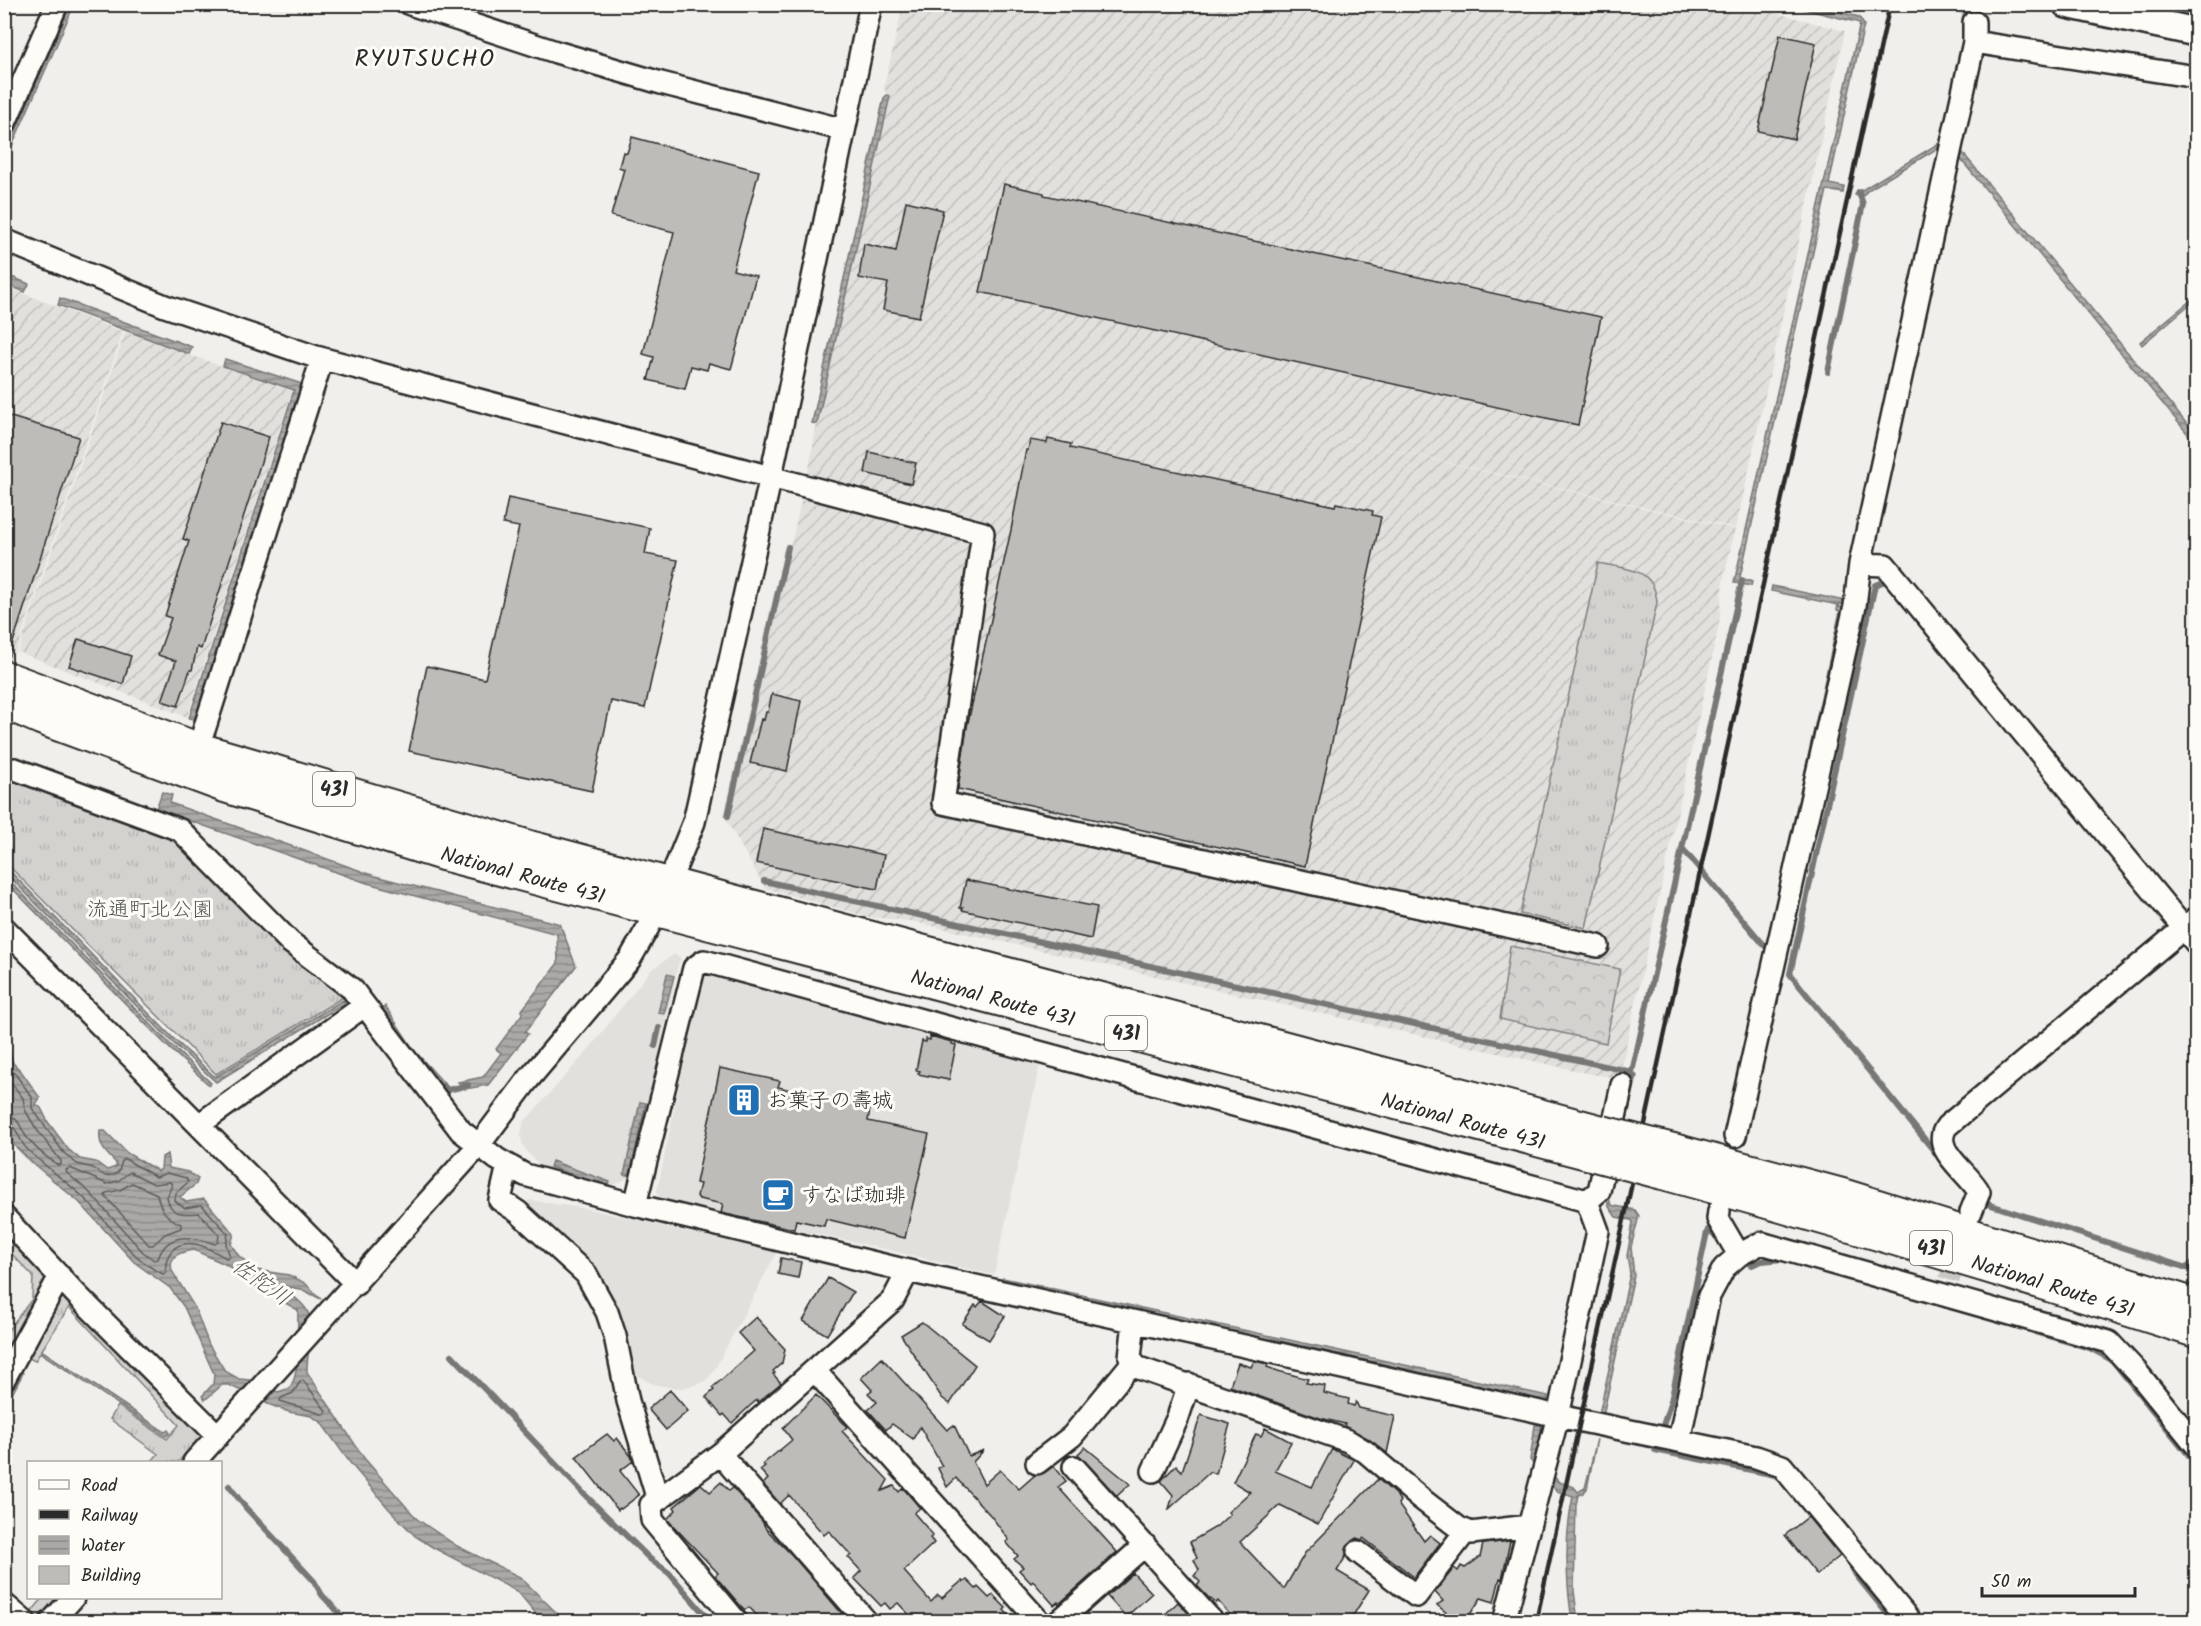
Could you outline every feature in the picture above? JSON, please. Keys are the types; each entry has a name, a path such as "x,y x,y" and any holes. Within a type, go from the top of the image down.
{"highway":[{"name":"National Route 431","path":"4,677 195,748 533,848 663,898"},
{"name":"National Route 431","path":"4,702 41,718 236,789 443,855 663,898 1668,1162 1842,1195 2196,1305"},
{"name":"National Route 431","path":"1668,1162 1879,1233 2196,1331"}],"main road":[{"path":"2067,4 2196,32"}],"street":[{"path":"4,125 57,4"},
{"path":"410,4 556,52 651,80 844,130"},
{"path":"195,1461 479,1145 527,1081 630,958 663,898 694,822 771,476 871,4"},
{"path":"1735,1137 1855,606 1860,564 1974,32 2196,77"},
{"path":"4,240 165,306 322,359 983,533 943,802 1598,946"},
{"path":"204,730 322,359"},
{"path":"1860,564 1885,565 2192,930 1943,1131 1942,1143 1945,1149 1978,1192 1971,1212"},
{"path":"15,769 180,830 290,942 352,989 461,1131 525,1175 635,1205 908,1271 1558,1416 1756,1457 1782,1466 1911,1622"},
{"path":"4,928 200,1124 351,1288"},
{"path":"635,1205 694,968 704,961 1587,1201"},
{"path":"200,1124 364,1006"},
{"path":"1587,1201 1599,1191 1622,1085"},
{"path":"508,1165 500,1200 518,1212 586,1274 607,1312 615,1336 628,1401 658,1500"},
{"path":"1504,1622 1558,1416 1599,1231 1587,1201"},
{"path":"1719,1211 1718,1219 1739,1255"},
{"path":"4,1217 60,1276 223,1431"},
{"path":"1679,1441 1709,1296 1724,1268 1739,1255 1761,1243 1946,1288 2109,1342 2137,1372 2196,1445"},
{"path":"737,1622 652,1520 651,1505 720,1454 893,1300 908,1271"},
{"path":"4,1379 60,1276"},
{"path":"1134,1322 1130,1357 1136,1367 1339,1437 1358,1446 1420,1498 1466,1531 1471,1533 1529,1526"},
{"path":"1037,1463 1072,1436 1133,1362"},
{"path":"815,1371 1040,1622"},
{"path":"1153,1471 1178,1417 1189,1384"},
{"path":"720,1454 867,1622"},
{"path":"1074,1467 1213,1622"},
{"path":"1358,1552 1416,1596 1466,1531"},
{"path":"1058,1622 1145,1545"},
{"path":"51,1622 72,1599"},
{"path":"4,1604 25,1622"}],"shaded area":[{"path":"1742,4 1845,31 1736,528 1241,415 1735,529 1723,581 1719,625 1619,1078 1591,1074 910,921 869,917 765,888 724,816 785,543 791,544 811,459 816,425 811,424 883,97 886,94 884,87 903,5"},
{"path":"4,286 123,332 16,653 4,648"},
{"path":"125,332 292,391 187,717 18,652"},
{"path":"674,954 681,958 633,1175 607,1189 540,1166 523,1145 521,1137 523,1123 585,1054 651,970"},
{"name":"お菓子の壽城","path":"711,970 1041,1059 994,1275 859,1243 669,1203 658,1196 657,1191 702,977"},
{"path":"529,1200 589,1209 777,1252 712,1374 705,1381 681,1388 653,1384 636,1375 619,1309 597,1269 524,1205"}],"green space":[{"path":"1598,563 1628,569 1645,576 1655,591 1657,603 1586,928 1520,914"},
{"name":"流通町北公園","path":"15,775 179,839 345,996 216,1074 5,862 4,803"},
{"path":"1510,946 1620,969 1606,1043 1500,1019"},
{"path":"5,1222 50,1271 5,1370 5,1334 32,1299 33,1276 5,1247"},
{"path":"64,1292 204,1435 179,1461 152,1461 158,1454 110,1419 118,1406 167,1439 179,1425 69,1307 35,1361 21,1354 51,1297"},
{"path":"42,1599 55,1599 39,1617 28,1616"}],"water":[{"path":"71,4 74,5 5,162 5,156"},
{"path":"1788,5 1811,5 1859,17 1864,25 1829,184 1844,187 1843,193 1827,190 1740,577 1752,582 1751,586 1734,583 1860,23"},
{"path":"887,95 890,96 817,424 812,423 884,98"},
{"path":"1939,143 1938,148 1868,190 1861,198 1855,195 1857,190 1862,190"},
{"path":"1962,152 2196,435 2196,444 1958,156"},
{"path":"4,274 29,284 25,292 5,284"},
{"path":"2196,296 2196,299 2142,345 2140,342"},
{"path":"60,298 192,347 189,354 58,305"},
{"path":"225,359 305,385 198,720 189,718 294,390 223,366"},
{"path":"1772,586 1845,601 1839,607 1843,608 1772,940 1768,940 1840,611 1837,610 1838,605 1771,591"},
{"path":"162,792 172,795 170,803 375,876 560,924 576,966 525,1032 528,1034 488,1085 465,1089 458,1082 483,1077 501,1053 496,1049 558,963 557,934 367,883 156,809"},
{"path":"5,866 173,1038 215,1077 343,1000 345,1003 216,1082 171,1041 5,872"},
{"path":"5,876 211,1083 209,1085 167,1046 5,881"},
{"path":"667,974 674,976 664,1014 658,1013"},
{"path":"385,1006 414,1050 450,1090 448,1093 404,1042 383,1009"},
{"name":"佐陀川","path":"5,1034 13,1063 40,1098 36,1104 68,1149 80,1159 96,1162 107,1170 116,1167 116,1163 100,1141 100,1131 105,1131 127,1153 158,1171 161,1169 162,1157 167,1154 169,1168 188,1172 198,1179 196,1184 180,1197 186,1202 204,1199 234,1234 231,1244 238,1255 256,1270 289,1275 305,1283 321,1299 301,1289 285,1287 284,1289 301,1303 309,1316 311,1332 307,1372 364,1458 417,1519 457,1546 520,1577 565,1621 542,1621 518,1592 415,1536 351,1464 320,1421 311,1416 289,1412 268,1404 229,1385 222,1385 205,1400 202,1396 213,1384 214,1374 184,1307 170,1288 134,1262 79,1202 13,1144 11,1133 5,1125","holes":["194,1250 227,1265 248,1282 298,1310 297,1365 290,1388 278,1392 250,1380 239,1379 225,1371 209,1345 195,1308 171,1266 177,1255"]},
{"path":"1630,1068 1637,1076 1609,1198 1611,1205 1635,1210 1639,1216 1631,1247 1634,1276 1603,1415 1599,1414 1630,1274 1627,1256 1633,1222 1616,1217 1606,1198 1633,1076"},
{"path":"640,1102 646,1103 630,1175 624,1175"},
{"path":"552,1161 610,1182 608,1187 550,1167"},
{"path":"1003,1278 1548,1396 1546,1403 1002,1284"},
{"path":"41,1350 165,1432 168,1430 170,1433 166,1436 41,1353"},
{"path":"20,1371 23,1373 5,1408 5,1399"},
{"path":"1535,1425 1542,1425 1536,1457 1559,1482 1574,1487 1578,1492 1585,1488 1597,1439 1587,1489 1578,1495 1576,1505 1574,1591 1578,1621 1572,1621 1567,1574 1568,1527 1573,1496 1557,1491 1530,1460"}],"building":[{"path":"1780,35 1816,43 1794,139 1758,131"},
{"path":"632,137 759,171 733,270 756,276 731,369 709,363 707,370 691,366 685,389 648,380 654,357 643,354 674,232 611,216 624,169 619,167 623,152 627,153"},
{"path":"1004,184 1044,193 1044,195 1601,317 1578,425 980,292"},
{"path":"906,201 943,210 919,317 883,310 888,283 859,278 864,244 896,251"},
{"path":"4,415 79,437 8,658 4,658"},
{"path":"221,422 269,437 201,649 197,647 192,670 190,670 178,706 162,701 176,661 158,655 171,618 165,616 189,541 183,539"},
{"path":"1048,439 1071,444 1070,448 1335,506 1336,503 1373,511 1372,515 1381,517 1305,866 958,789 967,727 1011,530 1026,450 1028,450 1030,440 1047,443"},
{"path":"869,452 916,463 911,484 865,473"},
{"path":"508,498 650,528 645,554 678,560 645,708 611,701 592,791 409,751 427,666 485,679 519,527 503,524"},
{"path":"78,639 131,656 123,684 69,666"},
{"path":"772,694 801,701 787,771 750,763 761,719 764,720 768,712"},
{"path":"763,829 884,855 877,889 756,863"},
{"path":"966,880 1097,907 1091,939 962,910 963,908 960,908"},
{"path":"930,1036 956,1045 949,1080 918,1074 920,1071 916,1070 922,1041 930,1040"},
{"path":"720,1068 780,1081 778,1087 834,1100 835,1094 871,1103 868,1121 929,1134 905,1238 826,1219 824,1226 796,1220 794,1229 721,1213 723,1204 699,1199 697,1196 700,1184 696,1183"},
{"path":"781,1258 801,1262 798,1278 778,1274"},
{"path":"828,1278 853,1292 827,1335 803,1321"},
{"path":"982,1301 1005,1316 989,1340 962,1324 975,1305 977,1307"},
{"path":"756,1317 785,1349 782,1363 773,1371 781,1383 758,1402 757,1400 732,1423 724,1414 722,1416 706,1397 714,1390 712,1388 754,1351 738,1333"},
{"path":"922,1322 975,1365 950,1404 942,1398 901,1335"},
{"path":"882,1358 947,1430 954,1425 969,1456 984,1450 973,1462 984,1484 1000,1470 1019,1489 1035,1475 1044,1473 1054,1466 1066,1481 1058,1487 1117,1552 1059,1604 1058,1602 1054,1605 1033,1581 1031,1583 1019,1570 1023,1567 1014,1559 1018,1556 1006,1542 1009,1540 991,1516 956,1478 947,1487 938,1468 942,1466 920,1427 913,1439 892,1424 886,1430 868,1410 877,1402 868,1393 872,1390 861,1378"},
{"path":"1254,1361 1268,1364 1267,1367 1278,1371 1308,1379 1306,1383 1325,1386 1324,1393 1349,1399 1348,1404 1354,1406 1356,1402 1359,1408 1395,1416 1387,1453 1367,1438 1344,1426 1345,1424 1320,1418 1230,1386 1238,1363 1251,1367"},
{"path":"670,1390 688,1411 666,1430 648,1409"},
{"path":"816,1395 847,1427 842,1431 888,1480 882,1491 894,1486 899,1492 903,1488 920,1508 914,1513 933,1535 930,1538 934,1543 904,1571 931,1602 938,1595 942,1598 962,1581 967,1580 989,1598 993,1595 1006,1608 1004,1610 1015,1622 916,1622 898,1603 890,1609 885,1603 881,1606 854,1578 861,1571 848,1557 851,1555 829,1531 824,1535 789,1495 780,1504 763,1484 768,1479 760,1470 765,1466 763,1464 792,1440 783,1428"},
{"path":"1201,1415 1230,1424 1216,1474 1210,1472 1169,1509 1173,1495 1161,1481 1176,1465 1182,1471"},
{"path":"1265,1428 1291,1442 1275,1471 1312,1487 1332,1449 1354,1460 1318,1524 1280,1505 1240,1542 1284,1589 1305,1553 1378,1479 1397,1496 1400,1501 1398,1504 1424,1541 1430,1535 1440,1543 1414,1577 1363,1538 1362,1540 1357,1538 1348,1545 1346,1556 1337,1571 1369,1590 1349,1622 1236,1622 1218,1601 1216,1603 1197,1586 1200,1582 1194,1576 1199,1570 1190,1542 1216,1527 1230,1514 1228,1512 1250,1492 1233,1482 1256,1434 1261,1436"},
{"path":"607,1434 614,1441 617,1438 631,1456 633,1461 620,1471 639,1495 618,1510 576,1457"},
{"path":"1085,1447 1130,1484 1117,1496 1078,1454"},
{"path":"721,1482 729,1491 733,1488 762,1521 766,1529 792,1555 849,1622 763,1622 749,1607 745,1610 740,1605 715,1576 718,1573 667,1519 676,1510 674,1507 701,1484 710,1492"},
{"path":"1808,1517 1840,1556 1817,1575 1785,1535"},
{"path":"1510,1541 1502,1579 1500,1578 1494,1602 1481,1598 1465,1622 1458,1622 1437,1605 1443,1601 1435,1592 1454,1568 1458,1571 1461,1566 1465,1568 1480,1557 1483,1544"},
{"path":"1133,1573 1152,1593 1126,1617 1107,1596"},
{"path":"1178,1602 1189,1614 1180,1622 1157,1622"}],"waterway":[{"path":"1828,372 1863,204 1859,193"},
{"path":"728,816 788,547"},
{"path":"1634,1078 1632,1072 1742,581"},
{"path":"1891,585 1885,581 1875,585 1790,974 1939,1157"},
{"path":"1682,848 1764,945 1768,948 1769,944"},
{"path":"764,881 1632,1072"},
{"path":"655,1046 659,1028"},
{"path":"444,1086 448,1090 468,1085"},
{"path":"1981,1198 1991,1205 2196,1271"},
{"path":"1708,1230 1721,1241"},
{"path":"1707,1232 1671,1401 1655,1450 1775,1475 1782,1480"},
{"path":"1743,1258 1752,1265 1762,1261 1783,1259"},
{"path":"2187,1268 2196,1260"},
{"path":"2035,1332 2090,1348 2112,1360 2196,1464"},
{"path":"452,1355 584,1494 650,1559 669,1573 711,1622"},
{"path":"229,1486 246,1508 314,1581 322,1595 347,1622"},
{"path":"1848,1560 1856,1575 1894,1622"}],"tunnel":[{"path":"1969,4 1974,22"},
{"path":"1949,1280 1960,1247"}],"railway":[{"path":"1536,1622 1890,4"}],"place":[{"name":"お菓子の壽城","path":"744,1100"},
{"name":"すなば珈琲","path":"778,1195"}],"district":[{"name":"RYUTSUCHO","path":"425,58"}]}
